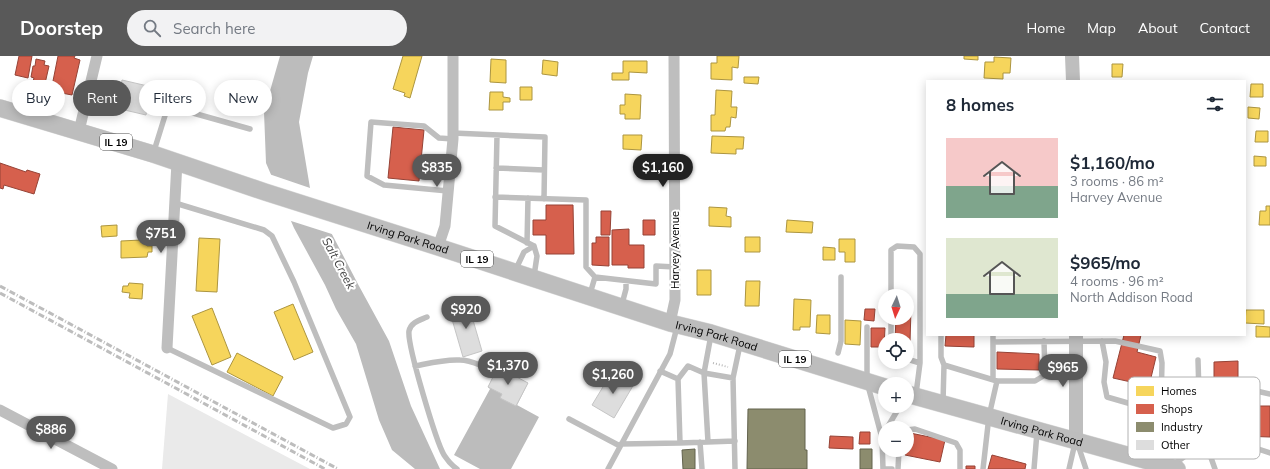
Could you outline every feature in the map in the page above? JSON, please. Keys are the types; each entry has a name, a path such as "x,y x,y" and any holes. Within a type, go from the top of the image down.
{"main road":[{"name":"Irving Park Road","path":"0,108 153,154 265,192 674,324 711,333 878,385"},
{"name":"Irving Park Road","path":"914,398 943,404 1128,455"},
{"name":"Irving Park Road","path":"1143,459 1169,466"}],"street":[{"path":"79,131 97,56"},
{"path":"438,247 444,229 453,136 453,56"},
{"name":"Harvey Avenue","path":"674,56 674,324"},
{"path":"1072,56 1073,80"},
{"path":"167,348 177,162"},
{"path":"1076,338 1076,441"},
{"path":"0,410 112,469"}],"lane":[{"path":"153,154 168,106 250,129"},
{"path":"448,191 384,185 367,176 371,122 424,126 439,138 453,136 497,135 545,137 544,199"},
{"path":"497,135 495,226 534,246"},
{"path":"496,168 544,170"},
{"path":"495,197 586,200 586,267 595,277 656,284 656,266 675,267"},
{"path":"527,243 528,198"},
{"path":"167,348 333,428 346,424 350,417 294,282 272,236 264,230 175,203"},
{"path":"515,272 524,252 534,246"},
{"path":"533,278 537,256 534,246"},
{"path":"891,289 891,250 897,246 914,247 920,254 920,363 914,380"},
{"path":"590,296 595,277"},
{"path":"838,353 841,341 841,277"},
{"path":"621,307 626,289 626,281"},
{"path":"427,317 412,325 409,330 409,338 416,366 444,454 449,463 456,469"},
{"path":"609,468 670,354 674,324"},
{"path":"867,327 867,382 880,421"},
{"path":"708,442 704,373 711,333"},
{"path":"941,336 941,357 944,365 943,404"},
{"path":"983,469 988,416 995,380 993,336"},
{"path":"993,342 1044,341 1076,338 1115,341 1160,352 1162,363 1162,377"},
{"path":"944,365 995,380 1035,381 1045,375 1044,341"},
{"path":"1102,341 1106,362 1104,382 1107,396 1128,402"},
{"path":"735,469 733,378 741,342"},
{"path":"416,366 440,361 461,360 470,361 485,367"},
{"path":"1198,360 1199,377"},
{"path":"914,361 920,363"},
{"path":"680,442 678,379 688,366 704,373 733,378"},
{"path":"660,372 678,379"},
{"path":"1260,392 1270,394"},
{"path":"569,419 621,445 735,441"},
{"path":"914,429 956,443 960,450 960,469"},
{"path":"1034,469 1038,430"},
{"path":"1069,469 1076,441"},
{"path":"1076,441 1086,469"},
{"path":"700,442 702,469"},
{"path":"1124,454 1128,450"},
{"path":"1260,450 1270,453"},
{"path":"883,457 883,469 892,469"},
{"path":"898,469 899,457"},
{"path":"1169,466 1180,459"},
{"path":"1212,459 1216,469"}],"path":[{"path":"712,362 729,368"}],"shaded area":[{"path":"168,394 310,469 162,469"}],"water":[{"name":"Salt Creek","path":"280,56 313,56 308,73 299,122 311,194 389,341 411,406 440,469 415,469 392,450 379,420 356,344 294,228 266,163 264,116 272,116 272,84"},
{"path":"498,367 528,383 517,405 539,417 511,469 480,469 454,455 490,389 488,387"}],"pier":[{"path":"269,174 313,189 313,193 335,235 288,220"}],"building: Homes":[{"path":"403,56 422,56 410,98 404,96 405,93 393,89"},
{"path":"717,56 739,56 738,68 732,67 732,80 711,79 711,63 717,63"},
{"path":"964,56 978,56 978,60 964,59"},
{"path":"994,57 1011,58 1010,73 1003,73 1003,79 984,78 985,62 994,62"},
{"path":"491,59 506,60 506,83 490,82"},
{"path":"543,60 558,62 557,76 542,74"},
{"path":"623,61 647,61 647,73 629,72 629,80 612,80 612,73 623,73"},
{"path":"1112,64 1123,64 1122,77 1112,77"},
{"path":"744,77 759,77 758,84 744,83"},
{"path":"1251,84 1263,84 1263,97 1250,97"},
{"path":"520,87 532,87 532,100 520,100"},
{"path":"716,90 732,91 731,107 737,107 736,118 731,117 730,127 726,127 725,131 711,131 711,115 715,115"},
{"path":"490,92 503,92 503,97 510,98 510,102 503,102 503,110 489,110"},
{"path":"625,94 641,95 640,119 625,119 625,114 620,114 620,105 625,105"},
{"path":"1248,107 1260,108 1259,119 1248,118"},
{"path":"1256,131 1268,131 1268,142 1255,142"},
{"path":"623,135 642,135 641,150 623,149"},
{"path":"712,136 744,137 743,149 736,149 736,154 711,153"},
{"path":"1254,156 1266,157 1266,166 1254,166"},
{"path":"1266,206 1270,206 1270,225 1259,225 1260,211 1266,211"},
{"path":"709,207 727,208 726,216 731,217 731,227 709,226"},
{"path":"787,220 813,222 812,233 786,232"},
{"path":"117,225 117,236 102,237 101,226"},
{"path":"745,237 760,237 760,252 745,252"},
{"path":"199,238 220,239 217,292 196,291"},
{"path":"839,239 855,239 855,262 845,262 845,252 839,252"},
{"path":"121,241 146,241 147,246 152,246 152,252 148,252 147,257 121,258"},
{"path":"823,247 835,248 835,260 823,260"},
{"path":"697,270 711,270 711,295 697,295"},
{"path":"746,281 760,281 759,306 745,306"},
{"path":"129,283 143,284 142,299 129,298 130,293 122,292 123,286 128,286"},
{"path":"794,299 811,300 810,327 800,327 800,330 793,330"},
{"path":"293,304 313,352 294,360 274,312"},
{"path":"212,308 231,357 212,365 192,316"},
{"path":"1246,310 1264,310 1264,324 1246,323"},
{"path":"817,315 830,315 830,334 816,333"},
{"path":"845,320 861,321 860,345 845,344"},
{"path":"1256,326 1270,327 1270,337 1256,337"},
{"path":"237,353 283,377 273,396 227,372"}],"building: Shops":[{"path":"19,56 32,56 28,78 15,75"},
{"path":"58,56 75,56 74,58 80,60 75,80 73,80 72,95 65,94 65,80 53,80"},
{"path":"36,59 45,61 44,65 49,66 46,80 33,80 34,78 31,77 33,66 35,66"},
{"path":"393,127 424,130 419,181 388,178"},
{"path":"0,163 26,172 27,170 40,174 34,194 4,185 3,189 0,188"},
{"path":"546,205 573,205 574,254 546,254 546,235 533,235 533,220 546,220"},
{"path":"601,211 611,211 610,235 601,235"},
{"path":"643,220 655,220 655,235 643,235"},
{"path":"629,229 629,245 644,245 644,268 628,268 628,265 612,265 612,230"},
{"path":"596,237 609,237 609,266 592,265 592,243 596,243"},
{"path":"865,309 875,309 874,321 864,320"},
{"path":"896,325 911,325 910,333 895,333"},
{"path":"871,328 885,328 885,333 878,333 878,347 871,347"},
{"path":"946,336 974,336 974,347 945,346"},
{"path":"1124,336 1141,336 1137,352 1156,357 1151,377 1128,377 1128,381 1113,378"},
{"path":"997,352 1039,354 1039,370 997,369"},
{"path":"1238,361 1238,377 1214,377 1214,362"},
{"path":"1260,406 1270,406 1270,437 1260,437"},
{"path":"860,432 870,432 870,444 859,444"},
{"path":"914,434 945,440 940,462 914,457"},
{"path":"830,436 853,437 853,449 829,448"},
{"path":"992,455 1026,464 1025,469 988,469"},
{"path":"966,466 975,466 975,469 966,469"}],"building: Industry":[{"path":"748,409 805,409 805,450 807,450 807,469 747,469"},
{"path":"695,449 695,469 683,469 682,450"},
{"path":"860,449 872,449 872,469 860,469"}],"building: Other":[{"path":"131,82 139,84 139,113 131,112"},
{"path":"468,303 482,351 463,357 449,309"},
{"path":"498,367 528,383 516,406 500,398 502,394 488,387"},
{"path":"612,372 634,384 614,418 592,405"}],"railway":[{"path":"0,286 338,469"},
{"path":"0,293 325,469"}]}
